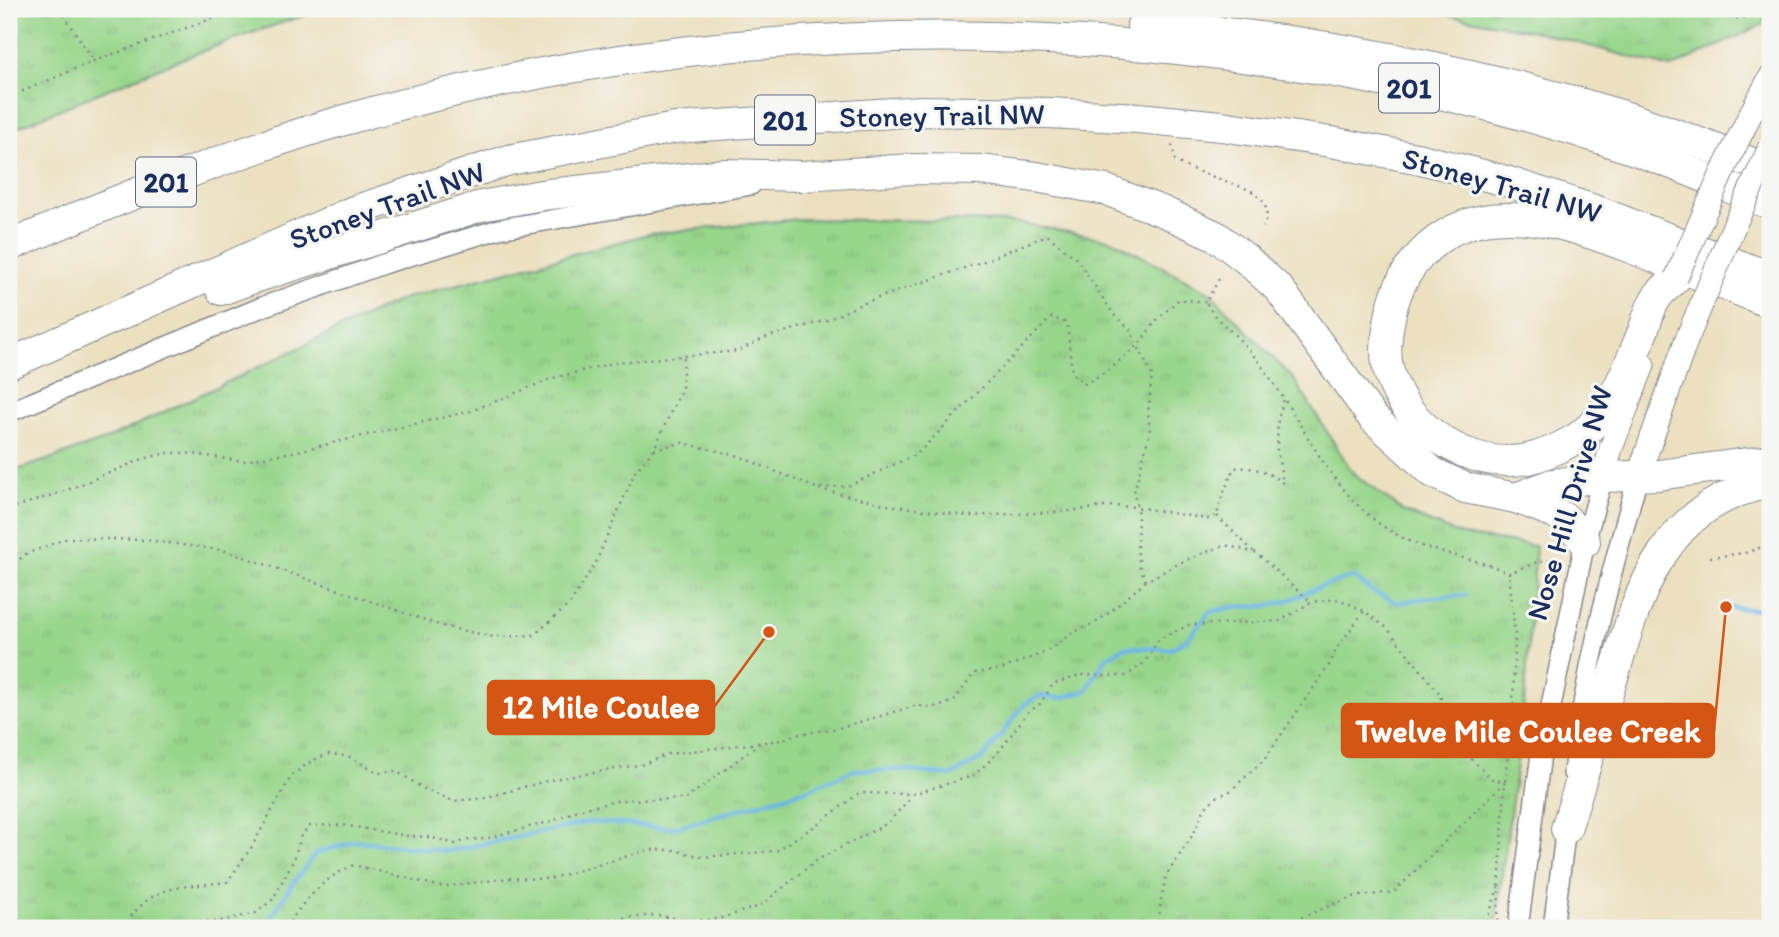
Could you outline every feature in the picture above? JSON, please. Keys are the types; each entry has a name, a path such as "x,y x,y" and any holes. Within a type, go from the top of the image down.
{"highway":[{"path":"1034,36 1122,23 1209,31 1370,54 1472,75 1622,116 1770,170"},
{"name":"201","path":"9,246 231,157 302,133 414,101 611,60 739,43 841,36 1034,36 1236,54 1331,69 1507,111 1628,148 1770,204"},
{"name":"Stoney Trail NW","path":"9,364 354,211 509,160 675,128 921,111 1049,113 1138,118 1235,128 1421,159 1506,181 1594,210 1770,277"},
{"path":"9,372 251,279 481,206 542,195 724,174 803,176 912,169 980,170 1106,190 1216,236 1279,289 1373,418 1432,472 1465,488 1516,498 1566,519 1585,542"},
{"path":"1676,278 1657,297 1651,326 1618,389 1598,417 1574,440 1528,459 1491,460 1473,456 1445,443 1403,404 1390,374 1385,343 1391,309 1402,278 1421,253 1439,238 1482,220 1534,220 1593,234 1770,303"},
{"path":"1516,498 1552,484 1603,477 1638,477 1770,460"},
{"path":"1566,830 1629,626 1661,553 1702,510 1730,495 1770,484"}],"main road":[{"path":"1676,278 1721,175 1770,78"},
{"name":"Nose Hill Drive NW","path":"1638,477 1686,341 1770,147"},
{"name":"Nose Hill Drive NW","path":"1603,477 1651,326"}],"street":[{"path":"9,412 262,307 383,264 499,229 803,176"},
{"name":"Nose Hill Drive NW","path":"1518,928 1541,754 1585,542 1603,477"},
{"name":"Nose Hill Drive NW","path":"1553,928 1580,716 1600,615 1638,477"}],"path":[{"path":"60,9 94,61"},
{"path":"9,97 94,61 239,9"},
{"path":"1681,9 1738,19 1750,18 1768,9"},
{"path":"1172,145 1175,160 1183,166 1250,190 1258,196 1267,207 1267,219 1263,227"},
{"path":"9,509 62,492 142,459 166,453 243,461 471,411 553,377 617,362 738,351 767,337 827,320 861,304 984,261 1048,235 1077,259 1114,314 1129,328 1152,375 1148,412 1150,432 1134,492 1136,548 1146,581"},
{"path":"1206,302 1219,279"},
{"path":"816,488 848,486 918,454 1052,317 1067,323 1072,373 1085,384 1110,369 1139,344 1156,321 1179,299 1206,302"},
{"path":"1206,302 1215,316 1255,358 1283,398 1325,468 1348,497 1370,518 1418,545 1509,573 1550,560"},
{"path":"9,568 26,554 68,538 147,540 228,551 442,626 494,637 534,635 570,604 596,562 635,472 654,449 682,388 684,356"},
{"path":"1217,516 1220,499 1234,468 1266,471 1283,483 1277,449 1278,420 1283,398"},
{"path":"654,449 682,443 736,456 816,488 888,505 968,516 1059,512 1113,506 1136,507 1207,519 1217,516"},
{"path":"1217,516 1311,602"},
{"path":"1710,557 1745,553 1770,544"},
{"path":"123,928 151,896 182,886 227,882 251,848 292,775 313,760 329,754 351,757 379,773 396,771 426,790 453,802 484,798 586,773 644,764 668,754 782,740 793,735 839,728 915,706 938,707 955,700 974,673 1002,669 1046,652 1072,633 1095,623 1146,581 1186,560 1225,545 1256,553"},
{"path":"1497,928 1505,782 1513,706 1515,635 1509,573"},
{"path":"287,928 296,911 340,870 354,865 442,887 509,878 549,879 649,850 674,850 702,857 776,851 859,793 913,794 973,776 998,753 1027,713 1040,704 1053,684 1081,675 1126,677 1144,663 1159,639 1189,625 1280,621 1311,602 1339,599 1364,611 1387,628 1440,694 1448,724 1468,756 1492,779 1505,782"},
{"path":"1158,928 1166,876 1200,822 1205,808 1215,798 1230,791 1264,760 1364,611"},
{"path":"174,928 187,920 216,922 256,913 273,899 294,859 301,836 310,826 343,825 429,837 456,844 484,839 552,821 578,810 621,800 686,799 761,742"},
{"path":"1275,928 1352,897 1394,892 1505,782"},
{"path":"533,928 657,915 690,921 718,919 760,906 817,860 888,823 913,794"},
{"path":"1484,928 1501,880"}],"green space":[{"path":"9,9 326,9 205,50 9,131"},
{"path":"1417,9 1770,9 1770,13 1762,25 1671,68 1538,32"},
{"path":"799,219 1013,222 1112,240 1209,292 1293,378 1353,473 1404,512 1461,535 1536,546 1523,718 1495,928 9,928 9,473 105,440 402,299 649,234"}],"waterway":[{"path":"244,928 266,926 316,853 357,841 449,851 591,822 674,828 809,789 854,770 906,770 951,776 983,758 1025,704 1039,696 1062,698 1086,691 1106,658 1125,647 1171,649 1187,639 1210,612 1234,607 1266,606 1353,577 1373,592 1398,603 1466,595"},
{"path":"1726,607 1770,611"}],"place":[{"name":"Twelve Mile Coulee Creek","path":"1726,607"},
{"name":"12 Mile Coulee","path":"769,632"}]}
